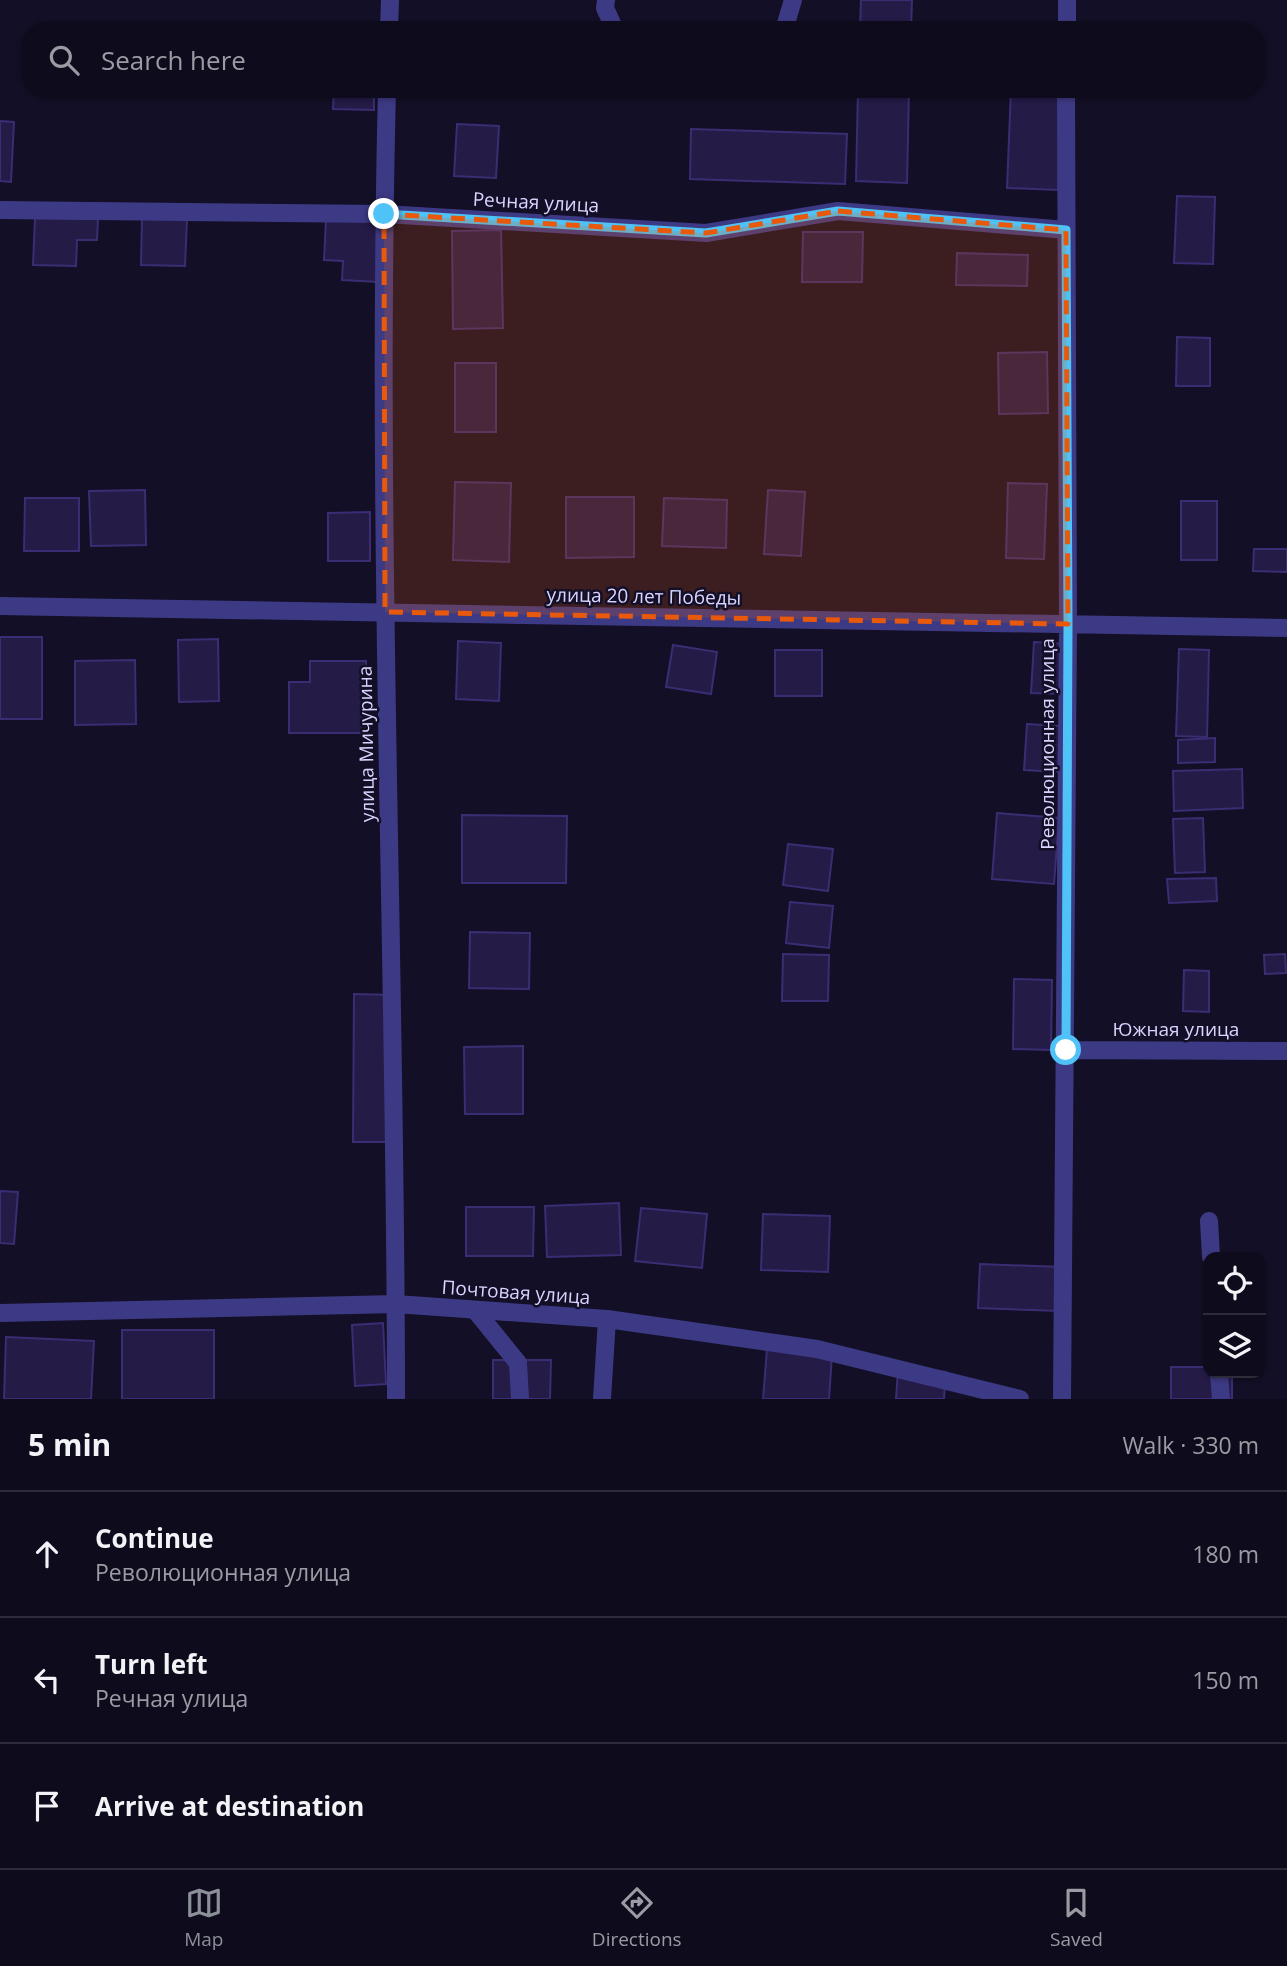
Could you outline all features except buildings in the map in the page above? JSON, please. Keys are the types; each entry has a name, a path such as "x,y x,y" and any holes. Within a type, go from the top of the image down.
{"street":[{"path":"389,21 390,0"},
{"path":"606,0 605,8 611,21"},
{"path":"787,21 793,0"},
{"path":"1067,0 1067,21"},
{"name":"улица Мичурина","path":"387,98 384,214 385,612 396,1399"},
{"name":"Революционная улица","path":"1062,1399 1068,624 1066,98"},
{"name":"Речная улица","path":"0,210 384,214 706,233 838,211 1066,230"},
{"name":"улица 20 лет Победы","path":"0,606 1287,628"},
{"name":"Южная улица","path":"1066,1050 1287,1051"},
{"path":"1209,1220 1211,1252"},
{"name":"Почтовая улица","path":"0,1313 396,1304 607,1319 817,1349 1020,1399"},
{"path":"475,1310 518,1363 520,1399"},
{"path":"602,1399 607,1319"},
{"path":"1219,1378 1220,1399"}],"highlighted area":[{"path":"838,211 1066,230 1068,624 385,612 384,214 706,233"}],"route":[{"path":"384,214 706,233 838,211 1066,230 1066,1050"}]}
